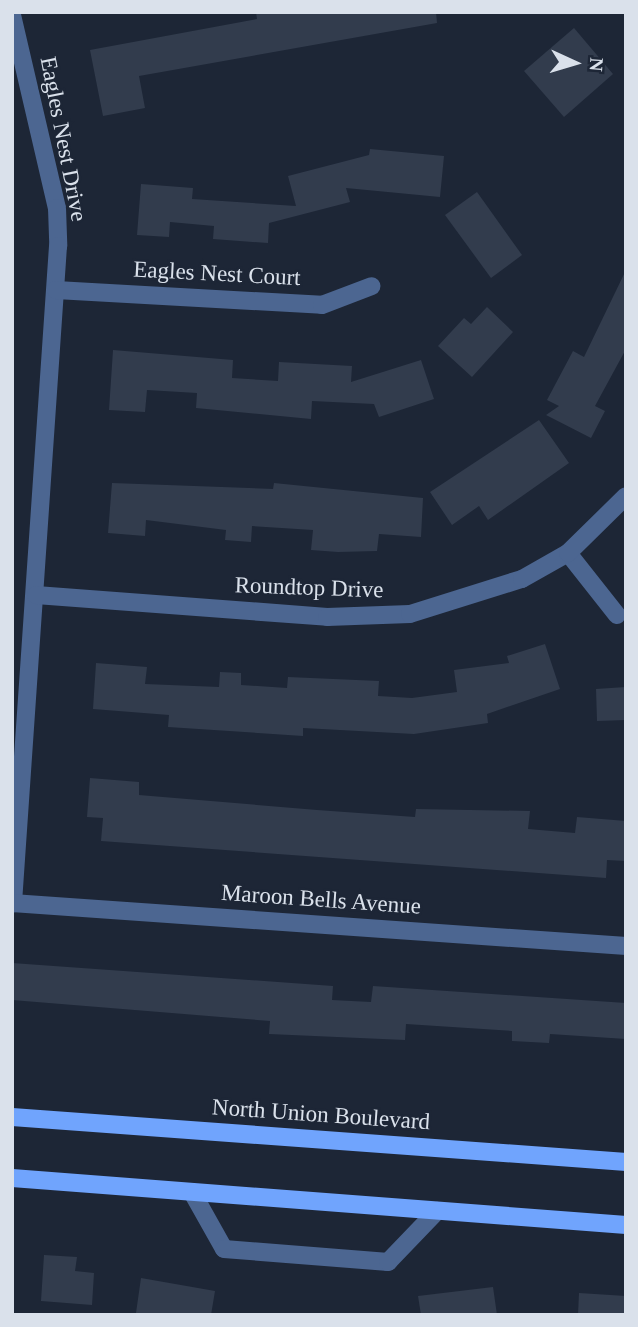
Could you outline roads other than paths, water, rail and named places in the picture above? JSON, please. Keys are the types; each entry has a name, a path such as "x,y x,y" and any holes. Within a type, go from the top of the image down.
{"main road":[{"name":"North Union Boulevard","path":"12,1117 626,1162"},
{"path":"12,1178 626,1225"}],"street":[{"name":"Eagles Nest Drive","path":"12,15 57,208 56,290 13,902"},
{"name":"Eagles Nest Court","path":"56,290 322,305 372,286"},
{"name":"Roundtop Drive","path":"36,595 372,618 475,597 568,553 626,496"},
{"path":"568,553 617,615"},
{"name":"Maroon Bells Avenue","path":"13,902 626,946"},
{"path":"192,1192 224,1248 388,1262 437,1211"}]}
